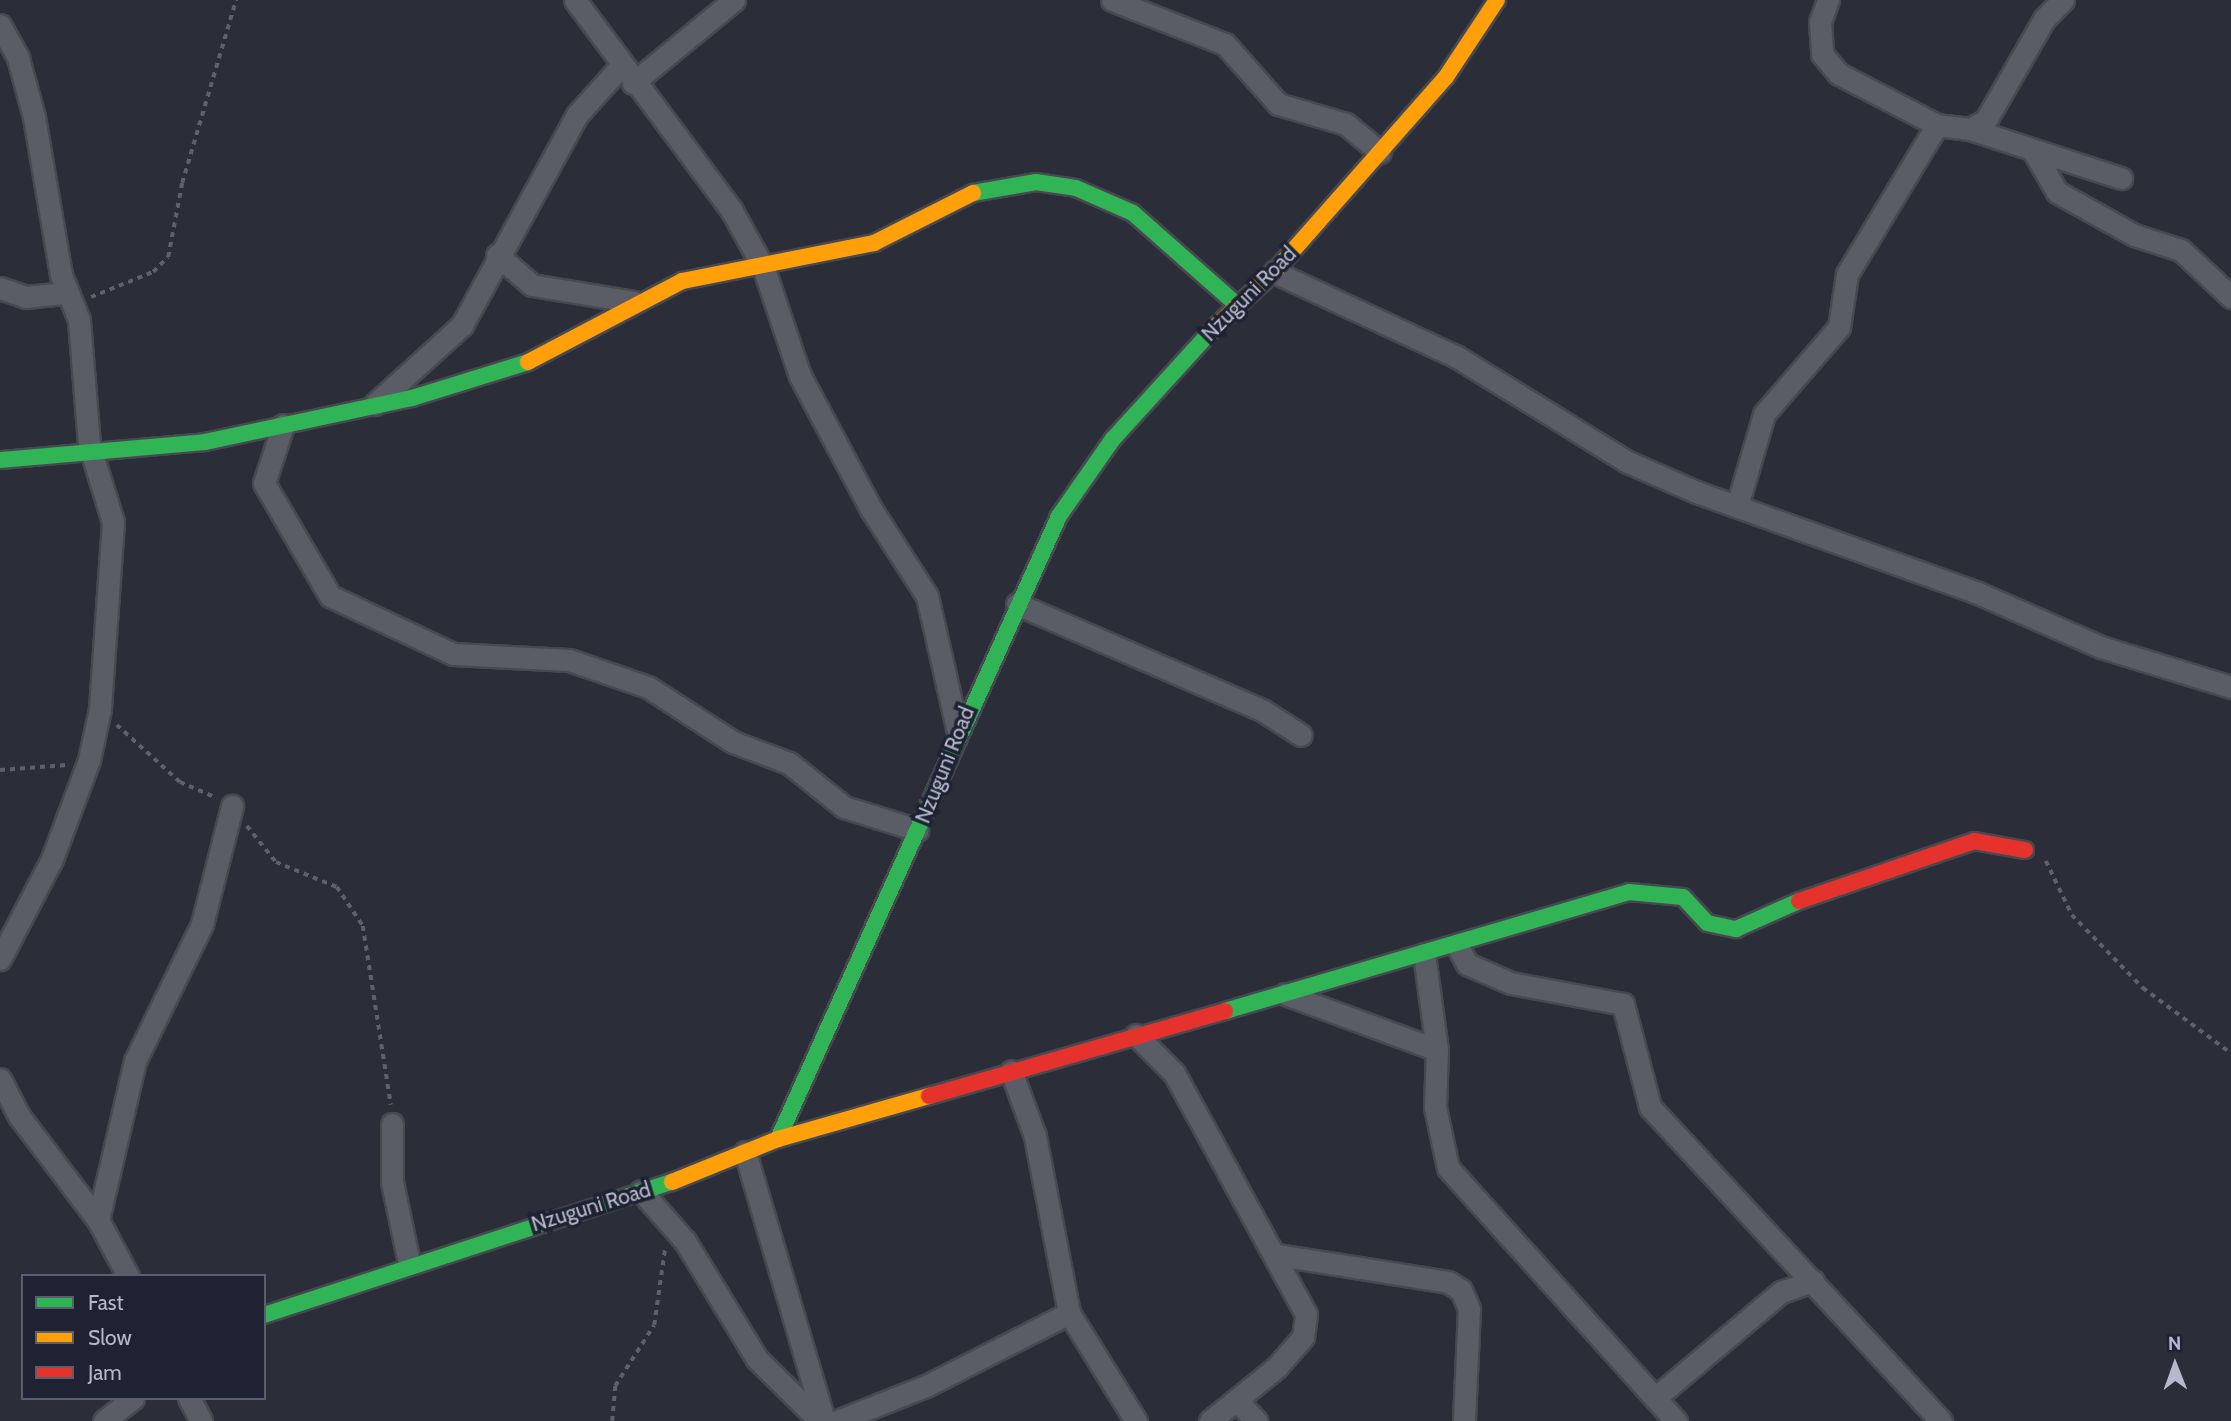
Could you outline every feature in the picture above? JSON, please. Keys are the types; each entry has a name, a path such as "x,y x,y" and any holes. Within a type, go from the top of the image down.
{"street":[{"path":"575,0 627,75 732,211 764,269 800,376 871,509 927,596 958,732"},
{"path":"374,404 462,325 497,256 577,115 627,75 734,0"},
{"path":"1112,0 1225,44 1278,103 1346,124 1380,152"},
{"name":"Nzuguni Road","path":"266,1314 409,1264 641,1191 778,1139 1017,604 1085,478 1236,304 1274,272 1380,152 1483,28 1497,0"},
{"path":"1828,0 1820,22 1822,54 1839,74 1937,125 1970,129 2034,152 2121,178"},
{"path":"1970,129 1986,120 2044,19 2063,0"},
{"path":"0,25 18,58 34,117 67,297 79,320 93,454 113,522 100,709 89,760 52,859 0,959"},
{"path":"1737,506 1764,414 1839,327 1847,274 1937,125"},
{"path":"2034,152 2057,192 2134,235 2181,250 2231,298"},
{"path":"0,460 93,454 283,425 509,372 635,302 707,273 764,269 874,243 972,193 1058,184 1133,213 1236,304"},
{"path":"497,256 532,285 635,302"},
{"path":"1274,272 1457,357 1628,462 1737,506 1978,593 2101,647 2231,687"},
{"path":"0,288 26,297 67,297"},
{"path":"283,425 264,476 267,491 330,596 453,654 569,660 648,687 733,742 789,764 844,807 918,830"},
{"path":"1017,604 1262,710 1301,735"},
{"path":"98,1220 135,1061 202,924 232,806"},
{"path":"778,1139 1457,945 1629,892 1683,897 1707,923 1736,929 1844,881 1974,841 2025,850"},
{"path":"1457,945 1467,964 1511,982 1623,1004 1650,1107 1941,1421"},
{"path":"1424,954 1437,1051 1436,1107 1448,1168 1676,1421"},
{"path":"1285,994 1437,1051"},
{"path":"1136,1035 1174,1073 1278,1255 1306,1314 1303,1337 1237,1401 1210,1421"},
{"path":"1011,1071 1035,1136 1069,1313 1136,1421"},
{"path":"0,1079 19,1116 98,1220 127,1274"},
{"path":"392,1124 392,1182 409,1264"},
{"path":"745,1152 822,1421"},
{"path":"641,1191 668,1222 757,1359 822,1421"},
{"path":"1278,1255 1448,1282 1461,1290 1469,1309 1464,1421"},
{"path":"1655,1398 1781,1292 1813,1281"},
{"path":"837,1421 950,1375 1069,1313"},
{"path":"104,1421 130,1400"},
{"path":"190,1400 201,1421"},
{"path":"1237,1401 1256,1421"}],"path":[{"path":"67,297 115,292 168,257 182,183 236,0"},
{"path":"100,709 170,775 232,806 267,854 331,883 363,926 392,1124"},
{"path":"0,770 89,760"},
{"path":"2025,850 2046,861 2072,915 2143,988 2231,1053"},
{"path":"612,1421 615,1386 654,1325 668,1222"}],"traffic: fast":[{"path":"973,193 1036,182 1076,188 1133,213 1236,304"},
{"path":"778,1139 1059,516 1113,439 1213,329"},
{"path":"0,460 205,442 412,398 528,362"},
{"path":"1225,1011 1629,892 1683,897 1707,923 1736,929 1799,901"},
{"path":"266,1314 672,1182"}],"traffic: slow":[{"path":"1213,329 1274,272 1446,77 1497,0"},
{"path":"528,362 682,281 874,243 973,193"},
{"path":"672,1182 778,1139 929,1096"}],"traffic: jam":[{"path":"1799,901 1974,841 2025,850"},
{"path":"929,1096 1225,1011"}]}
